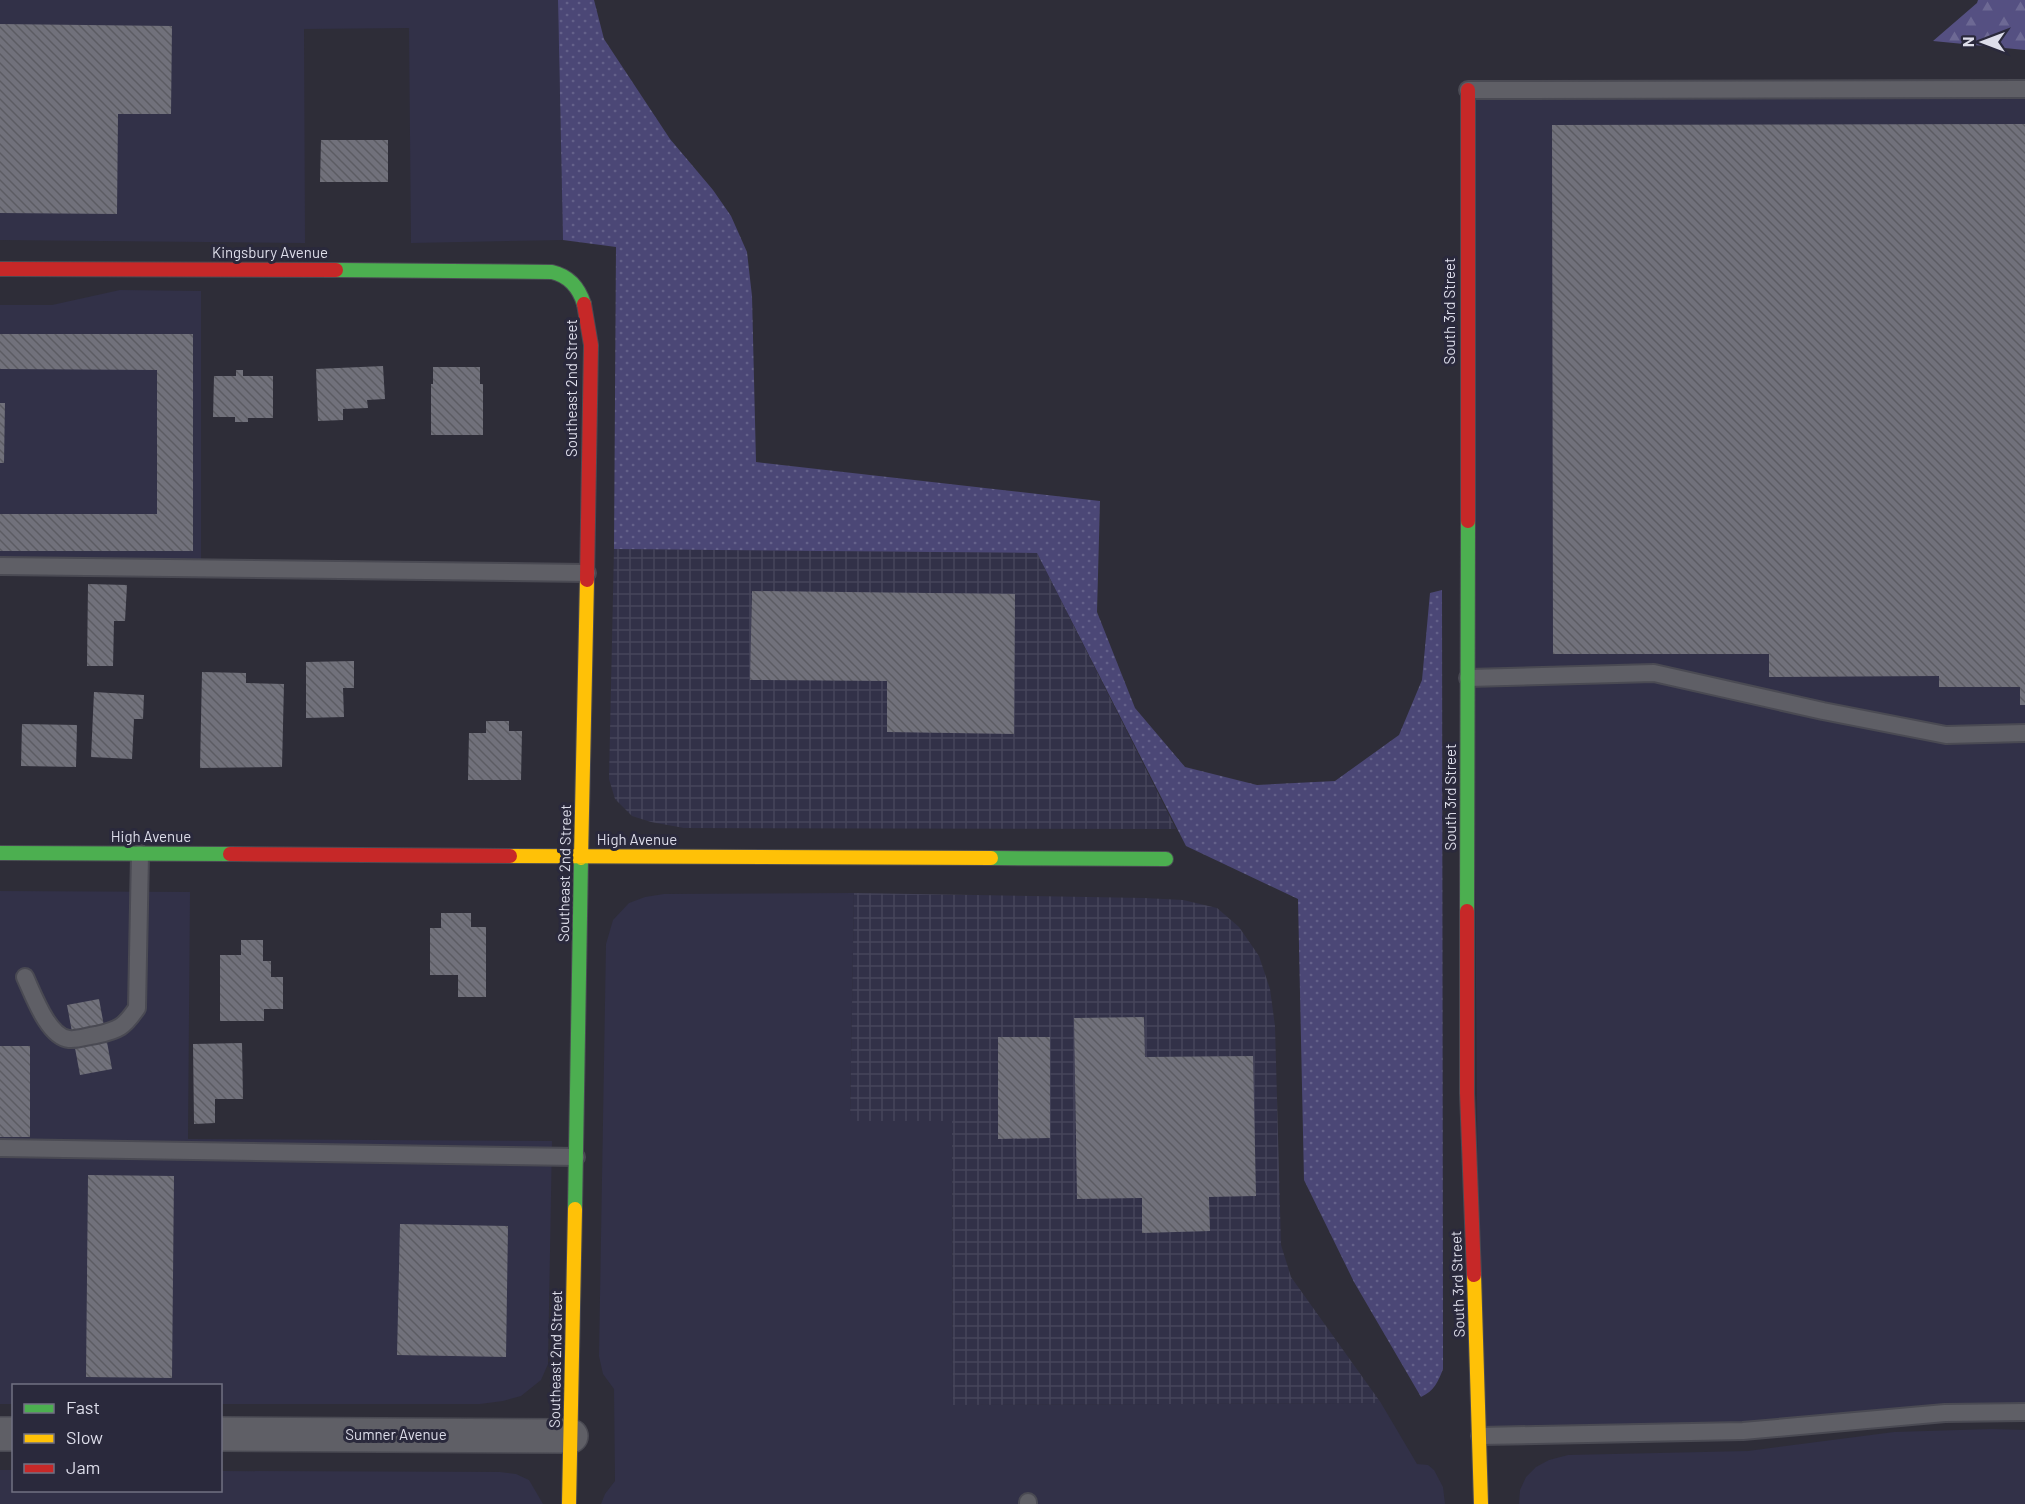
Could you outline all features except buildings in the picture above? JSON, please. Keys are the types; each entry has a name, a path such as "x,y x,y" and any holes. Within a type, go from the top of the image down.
{"street":[{"name":"South 3rd Street","path":"1468,90 1467,1093 1481,1504"},
{"name":"Kingsbury Avenue","path":"0,269 540,271"},
{"name":"Southeast 2nd Street","path":"540,271 563,275 579,290 588,314 591,345 569,1504"},
{"name":"High Avenue","path":"0,853 1166,859"},
{"name":"Sumner Avenue","path":"222,1434 571,1436"}],"lane":[{"path":"1468,90 2025,89"},
{"path":"0,566 587,573"},
{"path":"1468,678 1654,673 1823,711 1947,735 2025,733"},
{"path":"25,977 47,1023 62,1038 71,1040 116,1031 127,1023 137,1008 140,854"},
{"path":"0,1148 576,1157"},
{"path":"1480,1436 1743,1431 1945,1413 2025,1412"}],"shaded area":[{"path":"0,0 558,0 563,240 411,243 409,28 304,29 305,243 0,240"},
{"path":"558,0 594,0 604,39 670,139 713,190 731,216 747,252 752,296 756,462 1100,501 1097,612 1135,708 1185,767 1257,785 1335,781 1399,735 1422,680 1430,593 1442,590 1443,1369 1435,1386 1425,1395 1421,1397 1354,1282 1304,1180 1298,899 1186,846 1037,553 614,549 616,247 563,240"},
{"path":"2025,89 2025,1412 1480,1436 1468,90"},
{"path":"120,290 201,291 201,575 0,576 0,305 52,305"},
{"path":"614,549 1037,553 1176,829 684,828 632,816 615,799 609,779"},
{"path":"0,891 190,892 188,1139 552,1141 548,1364 541,1380 521,1396 480,1404 222,1404 222,1384 12,1384 12,1404 0,1404"},
{"path":"854,893 850,1121 952,1121 953,1405 1381,1403 1417,1464 1428,1465 1434,1470 1443,1487 1445,1504 601,1504 615,1481 614,1389 603,1374 599,1356 606,944 613,920 629,903 645,897 664,894"},
{"path":"854,893 1183,900 1217,908 1239,927 1259,956 1270,989 1275,1026 1281,1245 1291,1277 1381,1403 953,1405 952,1121 850,1121"},
{"path":"2025,1430 2025,1504 1519,1504 1520,1490 1526,1477 1536,1467 1549,1460 1568,1455 1748,1451 1894,1432"},
{"path":"0,1470 12,1470 12,1492 222,1492 222,1471 500,1472 516,1474 529,1480 543,1504 0,1504"}],"green space":[{"path":"1978,0 2025,0 2025,50 1933,41"}],"traffic: fast":[{"path":"336,270 552,272 563,276 572,284 584,304"},
{"path":"1467,911 1468,521"},
{"path":"0,853 230,854"},
{"path":"575,1209 581,858"},
{"path":"991,858 1166,859"}],"traffic: slow":[{"path":"581,858 587,580"},
{"path":"510,856 991,858"},
{"path":"569,1504 575,1209"},
{"path":"1474,1275 1481,1504"}],"traffic: jam":[{"path":"1468,90 1468,521"},
{"path":"0,269 336,270"},
{"path":"584,304 591,345 587,580"},
{"path":"230,854 510,856"},
{"path":"1467,911 1467,1093 1474,1275"}]}
